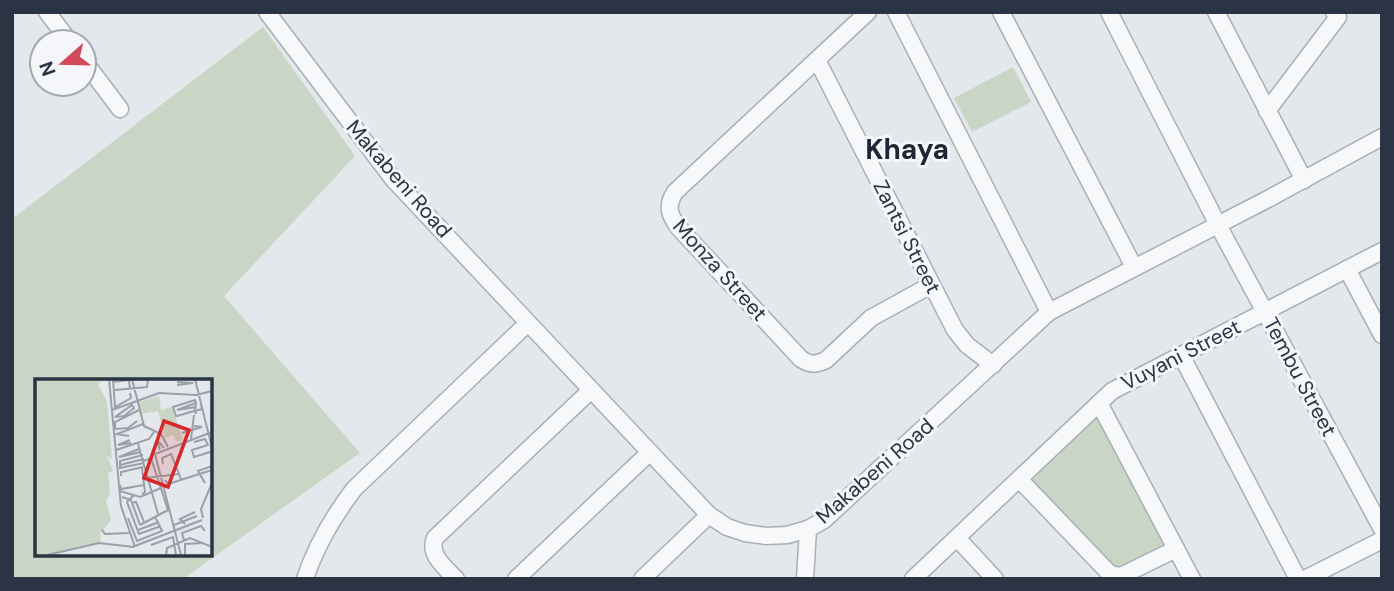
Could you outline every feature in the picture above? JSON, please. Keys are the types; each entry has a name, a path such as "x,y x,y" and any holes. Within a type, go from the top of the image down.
{"street":[{"path":"47,12 59,28"},
{"name":"Makabeni Road","path":"267,12 393,179 709,515 727,527 745,533 787,535 808,529 839,508 1049,312 1382,138"},
{"name":"Monza Street","path":"868,12 675,192 668,208 672,218 800,359 810,364 826,360 871,318 931,285"},
{"path":"896,12 1049,312"},
{"path":"1001,12 1134,267"},
{"name":"Tembu Street","path":"1109,12 1218,225 1382,529"},
{"path":"1216,12 1304,180"},
{"path":"1267,111 1338,17 1334,12"},
{"name":"Zantsi Street","path":"817,60 955,330 967,345 993,365"},
{"path":"98,79 120,108"},
{"name":"Vuyani Street","path":"913,579 1112,391 1382,251"},
{"path":"1347,269 1382,335"},
{"path":"305,579 335,514 354,489 528,323"},
{"path":"1181,355 1298,579"},
{"path":"456,579 435,554 432,542 590,391"},
{"path":"1099,403 1192,579"},
{"path":"516,579 649,453"},
{"path":"1019,479 1110,574 1121,576 1176,549"},
{"path":"650,576 709,515"},
{"path":"805,579 808,529"},
{"path":"957,538 995,579"},
{"path":"1305,579 1382,540"}],"green space":[{"path":"263,27 355,156 224,296 360,453 183,579 12,579 12,219"},
{"path":"1013,67 1031,102 972,132 954,98"},
{"path":"1097,416 1100,417 1165,544 1116,571 1031,480 1031,476"}],"district":[{"name":"Khaya","path":"907,149"}]}
